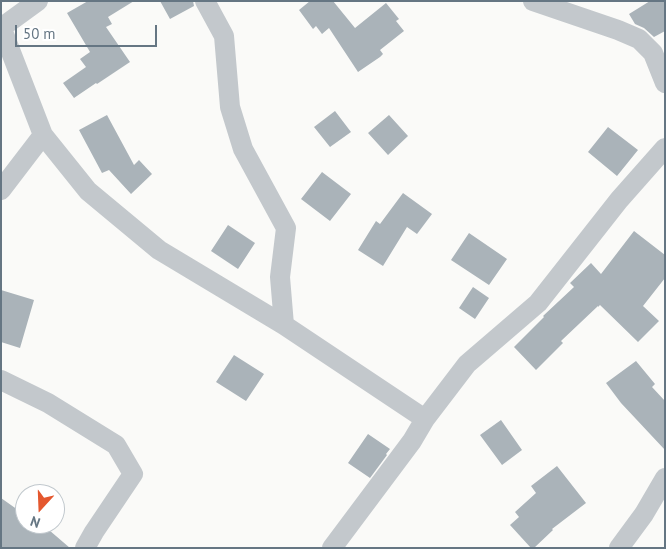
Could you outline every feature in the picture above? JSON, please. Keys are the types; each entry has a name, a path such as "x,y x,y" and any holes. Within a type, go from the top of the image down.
{"street":[{"path":"38,1 1,28 43,135 88,191 158,250 284,325 425,419"},
{"path":"204,1 224,36 230,107 243,149 286,228 280,277 284,325"},
{"path":"534,1 639,39 653,53 665,83"},
{"path":"1,190 43,135"},
{"path":"332,548 412,441 425,419 466,364 538,303 619,200 665,148"},
{"path":"1,380 48,403 116,445 133,474 85,548"},
{"path":"619,548 644,514 665,478"}],"building":[{"path":"88,1 134,1 108,17 112,24 106,27 130,62 74,98 63,83 86,67 80,59 90,52 67,13"},
{"path":"160,1 193,1 194,6 170,19"},
{"path":"310,1 333,1 355,28 386,3 399,19 396,21 404,31 380,50 383,54 380,57 358,72 329,28 322,34 316,26 313,29 299,10"},
{"path":"650,1 665,1 665,31 654,37 644,28 635,24 629,14"},
{"path":"335,111 351,132 330,147 314,127"},
{"path":"107,115 134,165 139,160 152,174 131,194 109,170 102,173 79,130"},
{"path":"389,115 408,136 388,155 368,133"},
{"path":"608,127 638,150 617,176 588,152"},
{"path":"322,172 351,194 330,221 301,199"},
{"path":"403,193 432,214 417,234 407,227 383,266 358,250 376,221 380,224"},
{"path":"228,225 255,243 238,269 211,251"},
{"path":"634,231 665,255 665,278 643,306 659,321 638,342 600,305 561,341 563,343 536,370 514,347 574,287 570,283 591,263 601,274"},
{"path":"469,233 507,259 489,285 451,260"},
{"path":"473,287 489,298 475,319 459,308"},
{"path":"1,290 34,300 20,348 1,342"},
{"path":"234,355 264,374 246,401 216,382"},
{"path":"636,361 655,384 652,387 665,401 665,450 621,403 606,383"},
{"path":"501,420 522,450 502,465 480,435"},
{"path":"368,434 390,449 370,478 348,463"},
{"path":"557,466 586,503 552,529 534,548 531,548 510,525 519,517 515,512 536,493 531,486"},
{"path":"1,498 15,508 15,534 54,534 70,548 1,548"}]}
